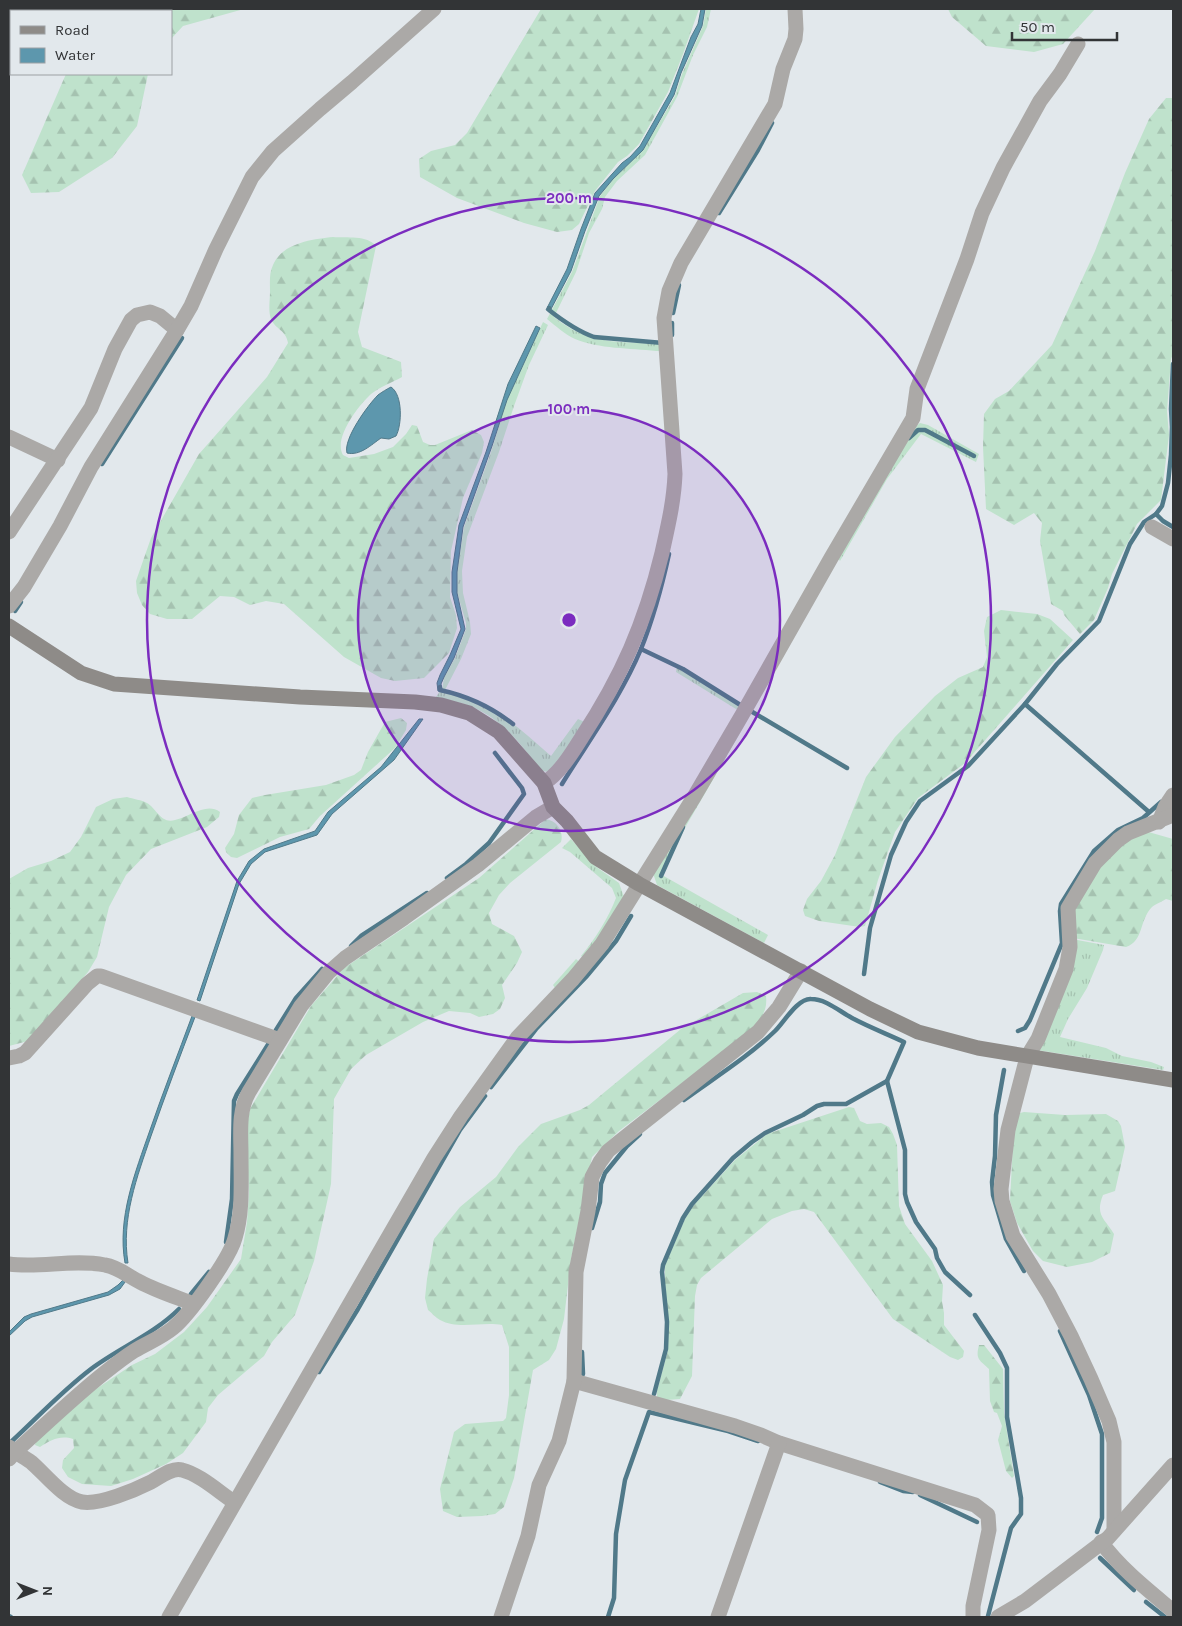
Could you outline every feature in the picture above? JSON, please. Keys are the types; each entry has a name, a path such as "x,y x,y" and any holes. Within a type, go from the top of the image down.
{"street":[{"path":"9,606 24,587 92,467 191,306 239,201 256,172 273,151 434,9"},
{"path":"544,783 552,778 601,708 630,652 645,616 659,566 674,492 675,474 664,318 669,291 681,263 775,104 783,70 795,39 795,9"},
{"path":"169,1617 434,1158 461,1116 517,1038 573,979 602,944 704,781 913,418 917,389 967,259 982,213 1003,168 1040,101 1060,74 1078,44"},
{"path":"9,532 91,408 115,349 131,320 137,315 150,312 160,316 177,330"},
{"path":"9,437 58,460"},
{"path":"1152,527 1173,539"},
{"path":"9,626 81,673 114,684 300,697 415,702 469,713 499,732 544,783 553,807 567,821 595,857 639,884 870,1009 918,1032 978,1048 1173,1080"},
{"path":"1159,822 1165,807 1173,796"},
{"path":"234,1502 191,1473 180,1469 119,1495 96,1501 81,1502 67,1496 30,1461 11,1453 104,1373 134,1351 174,1328 222,1265 234,1242 238,1225 242,1186 241,1121 245,1100 301,1006 328,973 345,958 478,865 536,817 553,807"},
{"path":"1114,1531 1114,1442 1109,1421 1067,1328 1049,1294 1013,1236 1002,1201 1003,1171 1008,1130 1027,1057 1038,1039 1066,969 1070,947 1068,908 1095,863 1118,840 1128,833 1173,815"},
{"path":"501,1617 528,1536 539,1485 559,1440 574,1381 576,1272 594,1172 608,1151 758,1032 779,1007 801,971"},
{"path":"9,1058 25,1053 87,984 97,976 280,1040"},
{"path":"9,1264 26,1266 80,1262 107,1265 140,1282 194,1304"},
{"path":"574,1381 735,1426 779,1443 975,1505 988,1515 989,1530 973,1606 973,1617"},
{"path":"718,1617 779,1443"},
{"path":"998,1617 1025,1601 1114,1531 1173,1465"},
{"path":"1101,1542 1110,1554 1143,1586 1173,1611"}],"green space":[{"path":"244,9 183,26 172,38 172,10 81,10"},
{"path":"541,9 699,9 668,92 639,144 618,162 595,191 579,224 572,230 557,232 524,223 457,198 420,177 419,159 431,151 455,145 467,133"},
{"path":"706,9 711,9 707,27 693,55 677,97 645,155 617,181 605,197 602,209 589,233 576,272 554,317 580,333 592,337 619,342 662,344 659,351 656,351 604,346 575,339 547,319 572,272 600,196 613,179 643,150 675,96 682,74 703,26"},
{"path":"948,9 1095,9 1063,44 1034,52 986,46 952,17"},
{"path":"66,75 148,75 137,126 112,158 59,192 31,193 22,175"},
{"path":"1166,98 1173,98 1173,354 1167,411 1169,435 1161,500 1137,524 1112,574 1094,620 1080,634 1064,615 1063,611 1051,604 1040,541 1042,523 1034,513 1014,525 986,509 983,447 984,414 995,399 1009,391 1052,345 1095,251 1125,173 1149,119"},
{"path":"333,237 367,240 376,246 358,332 362,347 401,362 402,377 375,391 360,406 344,431 341,440 343,455 349,458 374,454 393,447 412,425 417,426 423,442 430,445 435,445 472,430 481,435 484,442 482,453 463,498 451,551 450,597 456,615 457,628 449,653 424,678 395,681 381,678 344,657 284,604 266,601 250,605 234,597 220,596 192,619 167,619 150,614 142,605 137,593 136,581 151,538 199,454 267,377 288,343 285,335 270,316 270,278 273,265 283,252 299,243"},
{"path":"543,322 548,325 529,365 467,537 462,571 463,593 471,634 444,692 472,701 500,715 551,756 578,719 587,723 550,772 541,771 510,733 492,718 470,706 436,697 442,691 444,677 455,658 466,629 457,592 457,572 464,527 491,452 507,400"},
{"path":"920,423 928,425 979,454 976,462 921,434 887,479 840,561 837,557 914,428"},
{"path":"1001,610 1037,614 1050,619 1073,640 965,763 918,798 895,832 878,880 865,926 860,927 819,921 805,916 803,910 807,899 821,881 835,855 866,777 895,737 935,696 958,678 983,667 987,657 984,631 987,617"},
{"path":"677,665 743,705 736,709 676,672"},
{"path":"401,718 407,723 406,730 395,748 320,816 309,829 280,837 237,858 231,857 226,852 225,848 234,834 239,815 252,798 326,785 354,775 361,770 368,752 385,722"},
{"path":"747,721 686,826 662,875 768,935 764,943 657,885 653,873"},
{"path":"127,797 147,803 163,818 170,821 204,809 215,809 220,812 219,817 207,827 151,849 126,875 109,907 97,957 88,972 28,1041 9,1046 9,879 28,868 51,861 70,852 81,837 96,807 113,799"},
{"path":"546,819 559,827 562,838 561,842 510,883 499,895 489,913 492,924 514,936 522,952 502,985 505,998 500,1009 493,1014 479,1017 470,1013 449,1011 423,1022 366,1055 351,1069 334,1099 331,1184 314,1261 295,1315 272,1342 264,1356 218,1395 208,1408 206,1422 183,1453 166,1464 133,1479 111,1486 82,1484 68,1477 62,1468 63,1460 74,1448 73,1439 56,1439 40,1447 35,1445 36,1440 87,1395 132,1365 155,1354 184,1332 207,1307 241,1259 247,1222 249,1193 246,1131 250,1109 311,1006 344,968 479,878"},
{"path":"1145,831 1173,839 1173,901 1166,899 1152,907 1136,940 1126,947 1073,938 1071,921 1078,894 1115,847"},
{"path":"571,839 595,866 619,883 624,897 586,960 581,956 601,929 616,898 612,888 570,852 562,848"},
{"path":"1072,939 1104,945 1087,988 1068,1019 1060,1037 1106,1048 1122,1056 1151,1062 1164,1067 1163,1070 1037,1050"},
{"path":"576,959 582,964 557,991 553,985"},
{"path":"757,992 766,996 766,1007 759,1021 748,1033 619,1131 592,1157 571,1259 564,1319 556,1349 549,1360 533,1370 514,1478 504,1507 495,1514 482,1516 457,1517 443,1511 440,1489 454,1432 465,1424 503,1421 506,1418 509,1395 509,1347 502,1325 447,1323 438,1319 428,1310 425,1298 434,1239 460,1207 496,1177 518,1147 541,1124 589,1105 681,1029 743,993"},
{"path":"849,1107 854,1108 860,1121 867,1124 881,1123 889,1127 893,1134 897,1145 899,1206 905,1224 932,1261 943,1285 944,1325 964,1351 963,1357 958,1360 950,1357 893,1319 814,1212 804,1209 792,1211 772,1219 701,1278 697,1285 695,1296 692,1376 680,1399 666,1400 657,1397 668,1350 665,1265 685,1219 693,1206 735,1160 767,1134"},
{"path":"1020,1113 1065,1115 1106,1114 1118,1121 1121,1126 1125,1147 1115,1191 1103,1195 1100,1207 1102,1216 1114,1234 1110,1253 1092,1262 1067,1267 1043,1261 1033,1251 1017,1223 1010,1201 1014,1123"},
{"path":"979,1345 984,1345 1003,1369 1004,1413 1014,1476 1012,1478 1006,1471 998,1440 1002,1426 990,1401 989,1369 978,1357"}],"water":[{"path":"701,9 705,9 702,26 681,73 674,95 643,150 613,179 599,196 571,271 550,311 546,310 567,269 595,193 640,146 670,93 691,37 698,24"},
{"path":"536,326 540,328 507,400 463,527 457,572 457,593 465,629 454,658 441,684 442,690 438,691 437,683 461,629 452,592 452,572 459,525 486,452 508,384"},
{"path":"391,387 398,396 400,410 396,436 389,439 381,438 361,451 352,454 347,453 352,431 368,406 378,395"},
{"path":"419,719 423,719 394,760 332,814 317,835 265,852 251,864 239,884 200,1001 197,1000 237,881 249,861 264,849 315,831 328,812 381,767"},
{"path":"192,1016 195,1017 156,1121 136,1183 127,1230 126,1247 128,1263 125,1263 123,1229 129,1196 155,1116"},
{"path":"126,1277 128,1278 120,1289 109,1295 32,1317 9,1336 9,1332 24,1317 108,1292"}],"waterway":[{"path":"719,213 758,150 772,123"},
{"path":"673,313 679,285"},
{"path":"549,308 549,310 570,325 594,337 663,343"},
{"path":"672,323 672,335"},
{"path":"102,464 182,338"},
{"path":"864,974 870,928 891,855 906,822 920,801 968,766 1025,704 1057,664 1099,621 1130,544 1144,522 1156,514 1162,506 1168,483 1171,455 1173,364"},
{"path":"909,438 918,430 925,430 974,456"},
{"path":"1156,514 1173,527"},
{"path":"562,784 633,667 653,614 669,554"},
{"path":"15,611 21,602"},
{"path":"641,649 683,669 742,706"},
{"path":"440,687 440,690 460,695 487,707 513,724"},
{"path":"1025,704 1149,812"},
{"path":"750,709 847,768"},
{"path":"447,878 489,843 524,794 522,788 495,753"},
{"path":"1018,1031 1025,1028 1030,1020 1062,943 1061,904 1094,851 1118,830 1143,818 1161,802"},
{"path":"661,876 683,827"},
{"path":"351,946 361,936 427,893"},
{"path":"491,1087 536,1029 586,977 616,941 631,916"},
{"path":"276,1030 296,998 322,969"},
{"path":"684,1100 754,1050 775,1031 796,1006 806,1000 811,999 827,1003 858,1021 904,1042 887,1081 905,1150 905,1194 907,1202 916,1222 935,1249 937,1258 945,1272 970,1295"},
{"path":"226,1242 232,1199 234,1101 269,1043"},
{"path":"1004,1070 996,1115 993,1195 1006,1239 1024,1271"},
{"path":"654,1394 666,1349 667,1322 663,1265 683,1218 692,1204 733,1158 765,1133 803,1115 817,1106 824,1104 846,1104 887,1081"},
{"path":"319,1372 358,1309 460,1130 485,1096"},
{"path":"592,1228 600,1202 601,1184 605,1173 627,1146 640,1134"},
{"path":"191,1294 209,1272"},
{"path":"12,1441 80,1377 102,1361 159,1326 179,1309"},
{"path":"975,1315 1000,1353 1007,1368 1007,1417 1021,1498 1021,1514 1011,1528 988,1616"},
{"path":"1060,1331 1089,1395 1102,1434 1102,1518 1097,1532"},
{"path":"582,1352 583,1374"},
{"path":"608,1617 614,1598 616,1534 625,1480 649,1412 728,1431 758,1441"},
{"path":"880,1482 903,1491 913,1492"},
{"path":"920,1495 977,1522"},
{"path":"1100,1558 1134,1590"},
{"path":"1146,1602 1165,1617"}]}
